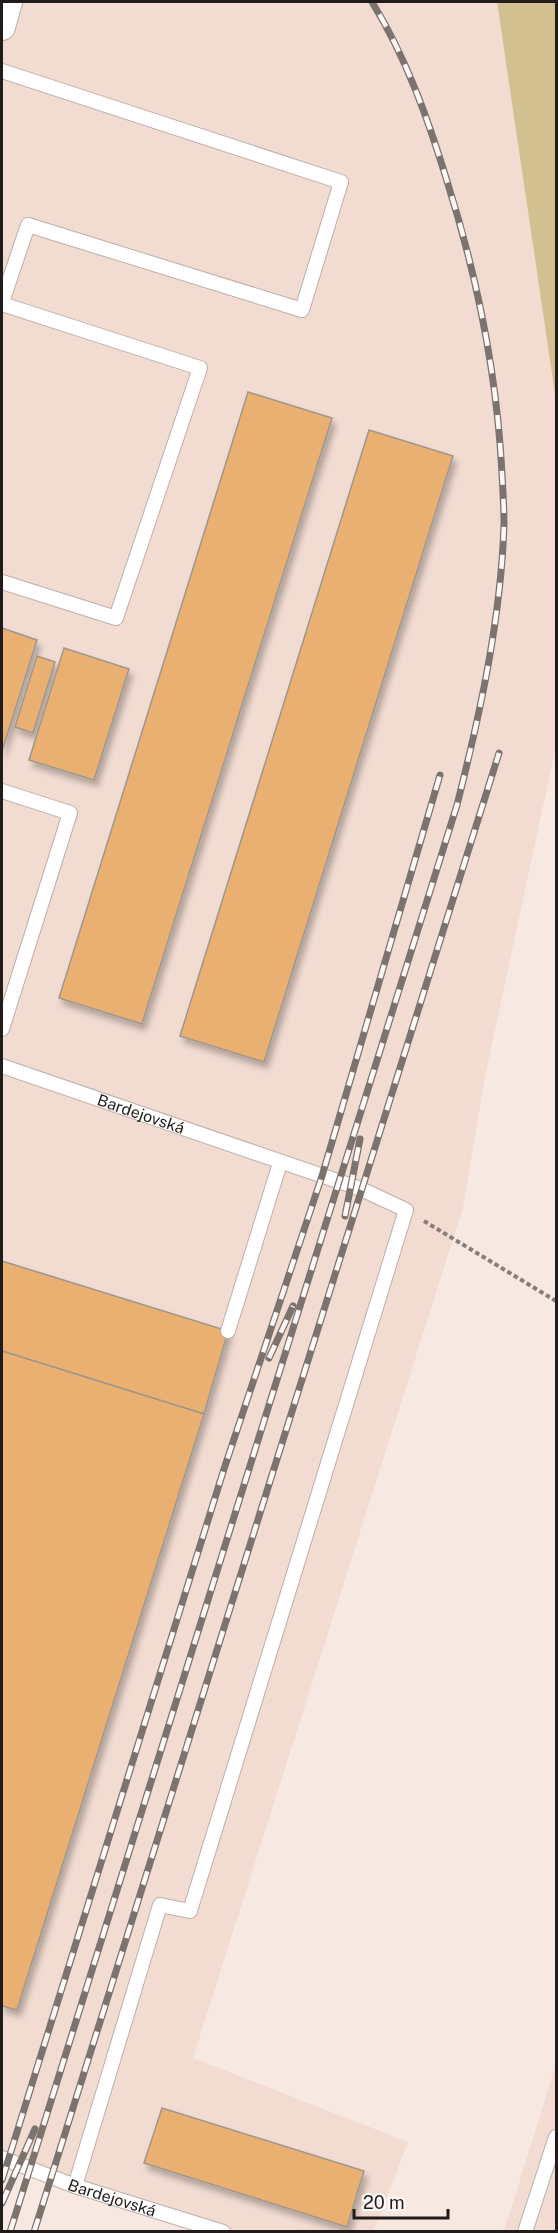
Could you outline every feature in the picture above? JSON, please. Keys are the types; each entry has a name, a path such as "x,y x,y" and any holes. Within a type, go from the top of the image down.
{"street":[{"path":"2,27 9,2"}],"lane":[{"path":"2,71 341,182 302,310 28,225 2,303 200,368 116,618 2,582"},
{"path":"2,791 70,813 2,1029"},
{"name":"Bardejovská","path":"2,1066 361,1189 405,1210"},
{"path":"228,1330 280,1163"},
{"path":"75,2186 160,1905 190,1911 405,1210"},
{"path":"525,2232 556,2137"},
{"name":"Bardejovská","path":"2,2158 75,2186 223,2232"}],"path":[{"path":"405,1210 556,1301"}],"shaded area":[{"path":"2,2 497,2 556,401 556,746 485,1077 463,1208 193,2058 408,2142 374,2231 200,2231 2,2168"},
{"path":"497,2 556,2 556,401"},
{"path":"556,2064 556,2231 504,2231"}],"building":[{"path":"248,392 332,418 142,1024 59,998"},
{"path":"369,430 453,456 264,1062 180,1036"},
{"path":"2,628 37,640 2,751"},
{"path":"64,648 129,669 94,780 29,760"},
{"path":"37,656 55,662 33,733 15,727"},
{"path":"2,1261 228,1331 204,1414 2,1351"},
{"path":"2,1351 204,1414 17,2010 2,2006"},
{"path":"162,2108 364,2171 347,2227 144,2163"}],"railway":[{"path":"10,2232 457,805 474,736 494,631 502,560 504,506 496,399 484,326 468,253 432,135 406,66 372,2"},
{"path":"34,2232 499,753"},
{"path":"2,2180 224,1469 322,1176 440,775"},
{"path":"345,1216 360,1139"},
{"path":"269,1358 293,1306"},
{"path":"2,2203 35,2129"}]}
